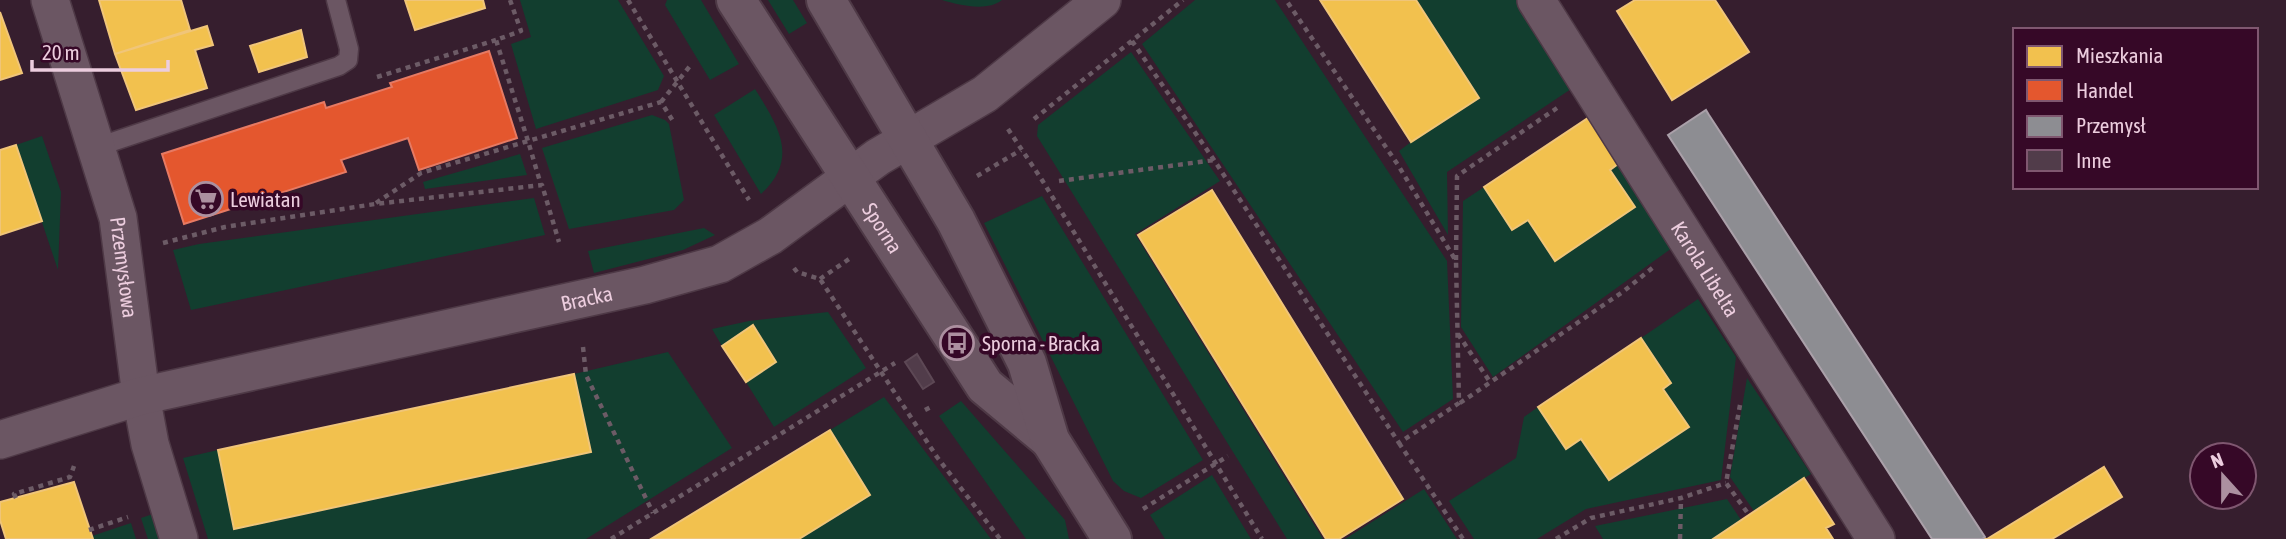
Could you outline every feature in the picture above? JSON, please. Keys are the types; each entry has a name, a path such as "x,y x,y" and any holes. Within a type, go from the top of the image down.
{"street":[{"name":"Przemysłowa","path":"50,0 118,218 141,396 150,444 179,539"},
{"name":"Sporna","path":"736,0 985,386 1050,440"},
{"name":"Sporna","path":"825,0 956,221 1027,363 1050,440 1110,535"},
{"name":"Bracka","path":"0,440 141,396 645,285 720,264 770,236 849,177 908,139 985,94 1102,0"},
{"name":"Karola Libelta","path":"1536,0 1876,539"}],"lane":[{"path":"97,147 339,66 348,60 349,49 337,0"}],"path":[{"path":"510,0 520,31 496,40 559,242"},
{"path":"628,0 770,236 797,272 820,279 937,457 1000,539"},
{"path":"1034,119 1182,0"},
{"path":"1286,0 1398,165 1456,261"},
{"path":"1132,41 1214,160 1463,539"},
{"path":"375,204 421,173 661,102 690,66"},
{"path":"1459,403 1457,176 1591,85"},
{"path":"985,94 1042,180 1262,539"},
{"path":"661,102 673,121"},
{"path":"1059,181 1214,160"},
{"path":"163,243 225,226 375,204 542,185"},
{"path":"1399,443 1624,291 1688,240"},
{"path":"1458,333 1490,383"},
{"path":"583,347 586,375 653,513"},
{"path":"611,539 895,363"},
{"path":"1740,404 1726,483 1749,515"},
{"path":"1110,535 1228,456"},
{"path":"16,498 14,494 70,477 74,466"},
{"path":"1556,539 1591,518 1681,498 1726,483"},
{"path":"1679,539 1681,498"}],"green space":[{"path":"520,0 618,0 664,76 658,90 536,129 511,44 531,37"},
{"path":"667,0 701,0 739,64 710,80 665,5"},
{"path":"768,0 793,0 807,23 789,34"},
{"path":"942,0 1002,0 981,7"},
{"path":"1195,0 1275,0 1447,261 1453,399 1403,432 1142,44"},
{"path":"1416,0 1518,0 1574,87 1447,172 1448,235 1399,151 1411,142"},
{"path":"1131,52 1220,181 1135,234 1323,539 1287,539 1037,136 1038,125"},
{"path":"755,89 777,129 782,155 780,168 773,181 761,194 714,115"},
{"path":"652,115 669,124 684,200 674,210 569,229 542,148"},
{"path":"1594,115 1672,248 1493,377 1461,327 1463,201 1484,187 1528,220 1555,261 1634,208 1610,170 1588,118"},
{"path":"42,136 61,192 58,270 16,145"},
{"path":"520,154 527,175 425,189 423,182"},
{"path":"1042,196 1203,460 1141,498 1124,491 1113,481 984,223"},
{"path":"534,198 545,235 191,310 173,250 199,244"},
{"path":"704,228 715,235 683,250 594,273 588,251"},
{"path":"1698,299 1736,357 1721,480 1586,509 1537,539 1474,539 1449,501 1516,458 1524,417 1538,407 1566,449 1581,439 1609,480 1688,428 1663,389 1671,383 1641,338"},
{"path":"828,312 866,368 774,427 746,382 776,361 753,325 722,346 712,329 749,321"},
{"path":"668,352 732,448 586,539 208,539 183,458 218,450 234,528 591,452 574,374"},
{"path":"1747,378 1811,474 1754,511 1730,477"},
{"path":"884,397 991,539 799,539 870,495 830,430"},
{"path":"961,401 1065,520 1069,539 1026,539 939,416"},
{"path":"1212,475 1251,539 1165,539 1150,515"},
{"path":"1424,489 1457,539 1345,539"},
{"path":"1727,499 1741,520 1713,539 1603,539 1595,526"},
{"path":"159,512 167,539 148,539 141,518"},
{"path":"131,523 136,539 93,539 92,536"}],"building: Mieszkania":[{"path":"99,0 181,0 190,30 115,54"},
{"path":"405,0 483,0 485,8 415,30"},
{"path":"1320,0 1416,0 1479,98 1411,142"},
{"path":"1635,0 1715,0 1749,52 1672,100 1617,11"},
{"path":"0,12 22,73 0,80"},
{"path":"207,26 213,45 195,50 207,88 136,110 115,54"},
{"path":"301,30 307,57 259,72 250,46"},
{"path":"1588,118 1618,164 1610,170 1635,207 1555,261 1528,220 1512,230 1484,187"},
{"path":"16,145 42,221 0,235 0,150"},
{"path":"1212,190 1403,499 1339,539 1326,539 1138,235"},
{"path":"753,325 776,362 746,382 722,346"},
{"path":"1641,338 1671,383 1663,389 1689,427 1609,480 1581,439 1566,449 1538,407"},
{"path":"574,374 591,452 234,529 218,450"},
{"path":"830,430 870,495 799,539 651,539"},
{"path":"2104,467 2122,497 2052,539 1987,539"},
{"path":"1804,478 1834,524 1826,528 1833,539 1713,539"},
{"path":"74,482 93,539 6,539 0,520 0,502"}],"building: Handel":[{"path":"489,51 517,138 419,170 408,138 341,160 346,172 184,224 162,154 324,102 326,108 392,87 390,83"}],"building: Przemysł":[{"path":"1706,110 1985,537 1982,539 1932,539 1668,135"}],"building: Inne":[{"path":"917,354 934,382 923,389 905,362"}],"place":[{"name":"Lewiatan","path":"206,199"},
{"name":"Sporna - Bracka","path":"957,343"}]}
